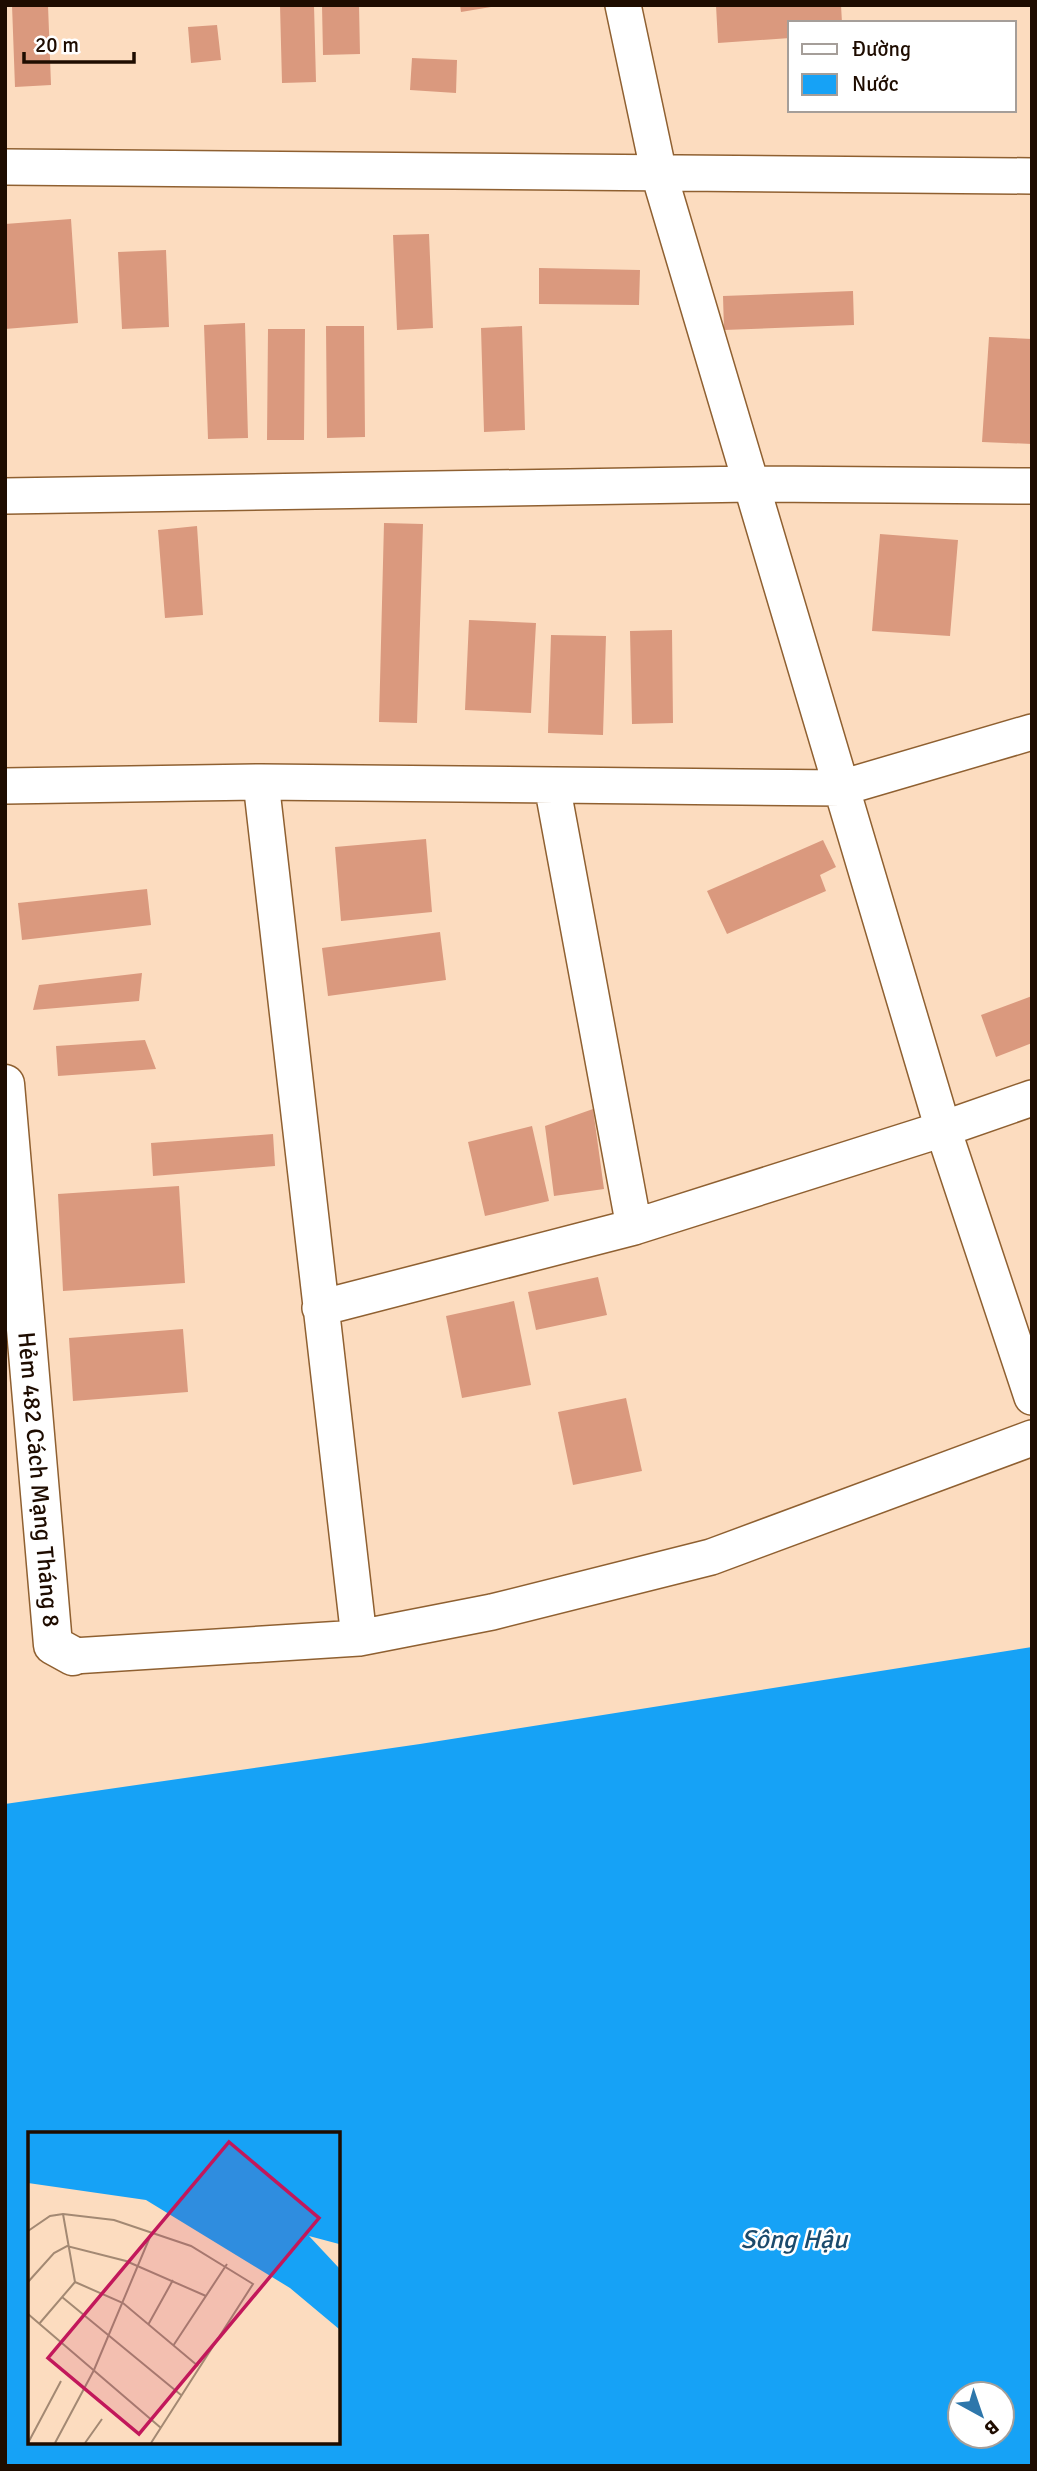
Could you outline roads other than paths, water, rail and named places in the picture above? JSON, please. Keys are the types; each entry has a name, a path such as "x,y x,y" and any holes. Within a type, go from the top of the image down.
{"street":[{"path":"623,5 659,174 943,1129 1032,1397"},
{"path":"5,167 1032,176"},
{"path":"5,496 751,484 1032,486"},
{"path":"5,786 261,782 841,788 1032,732"},
{"path":"261,782 359,1638"},
{"path":"552,785 634,1227"},
{"name":"Hẻm 482 Cách Mạng Tháng 8","path":"5,1084 53,1645 72,1656"},
{"path":"320,1308 634,1227 1032,1098"},
{"path":"72,1656 359,1638 492,1612 710,1557 1032,1438"}],"water":[{"name":"Sông Hậu","path":"1032,1647 1032,2466 5,2466 5,1804 420,1744"}]}
